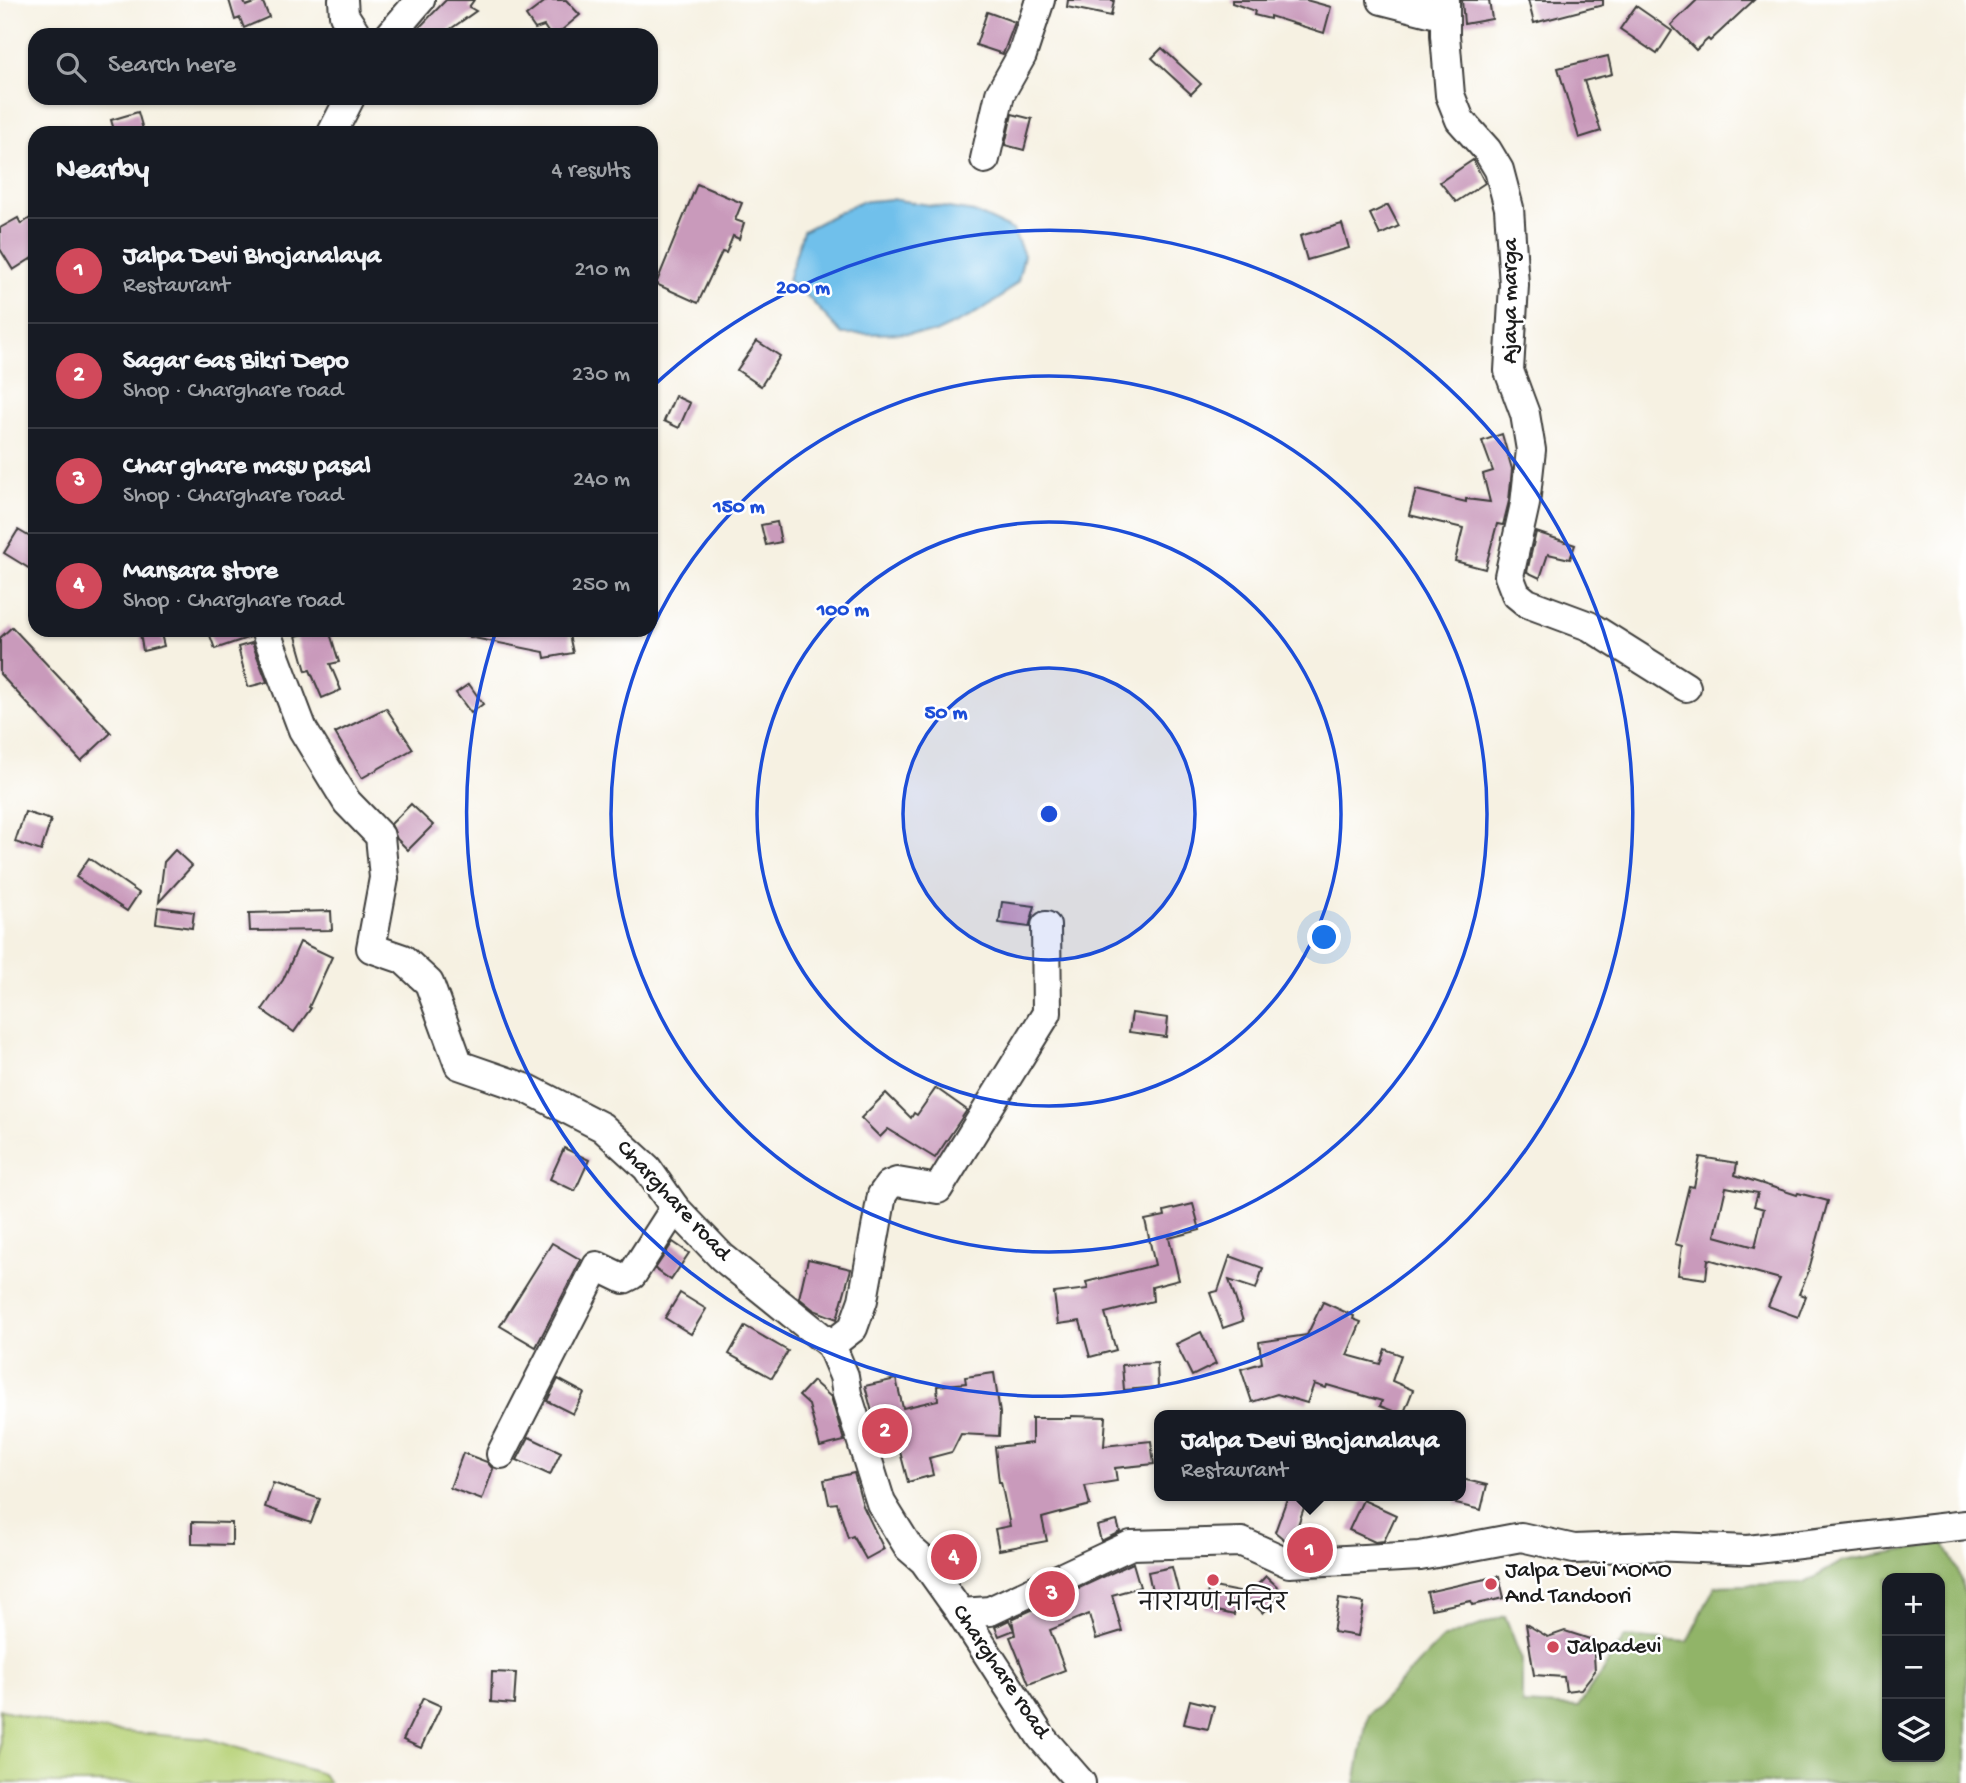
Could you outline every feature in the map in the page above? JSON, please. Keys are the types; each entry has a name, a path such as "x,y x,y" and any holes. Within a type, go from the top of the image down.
{"street":[{"path":"343,0 344,15 352,28"},
{"path":"396,28 420,0"},
{"path":"985,159 1000,94 1022,55 1040,0"},
{"name":"Ajaya marga","path":"1382,0 1445,8 1450,95 1460,120 1487,150 1499,170 1509,208 1514,285 1510,371 1525,414 1531,450 1525,504 1509,576 1516,594 1527,603 1589,625 1686,687"},
{"path":"336,126 346,105"},
{"name":"Charghare road","path":"268,637 303,730 347,802 380,836 384,878 371,948 403,959 429,983 459,1065 528,1089 602,1127 647,1168 675,1208 722,1257 831,1345 844,1376 847,1394 881,1503 909,1548 924,1561 961,1613 1041,1737 1081,1783"},
{"path":"831,1345 853,1328 863,1300 882,1195 889,1185 897,1182 938,1189 1046,1013 1046,926"},
{"path":"501,1454 597,1266 625,1279 632,1275 675,1208"},
{"path":"961,1613 990,1611 1130,1545 1242,1542 1289,1563 1420,1556 1521,1537 1574,1549 1653,1546 1748,1550 1966,1525"}],"green space":[{"path":"1944,1543 1958,1571 1966,1598 1966,1783 1355,1783 1368,1715 1442,1639 1505,1616 1522,1660 1522,1704 1578,1707 1625,1637 1687,1642 1715,1586 1805,1583 1843,1561"},
{"path":"0,1709 63,1727 209,1739 323,1774 329,1783 0,1783"}],"water":[{"path":"891,199 974,212 1013,230 1024,255 1018,281 999,299 935,333 842,334 809,298 788,280 803,231 859,202"}],"building":[{"path":"229,0 243,0 246,6 262,0 269,17 244,28 240,18 235,20"},
{"path":"446,0 474,0 469,7 476,11 452,28 419,28"},
{"path":"547,0 566,0 580,15 564,28 534,28 526,16"},
{"path":"1068,0 1114,0 1111,16 1067,7"},
{"path":"1232,0 1306,0 1331,7 1324,33 1270,16 1270,19 1254,15 1255,11 1232,3"},
{"path":"1462,0 1489,0 1492,19 1464,24"},
{"path":"1528,0 1603,0 1603,5 1534,23"},
{"path":"1697,0 1754,0 1710,41 1708,39 1696,50 1671,25"},
{"path":"1636,6 1672,31 1657,54 1620,29"},
{"path":"987,12 1015,22 1003,54 976,45"},
{"path":"1162,48 1201,84 1191,94 1152,58"},
{"path":"1608,56 1612,74 1584,81 1601,131 1579,138 1558,68"},
{"path":"138,112 142,126 113,126 111,120"},
{"path":"1012,114 1032,119 1024,150 1005,145"},
{"path":"1473,160 1485,183 1456,202 1440,182"},
{"path":"697,184 742,203 735,220 744,223 739,239 733,236 726,253 722,252 698,303 658,285"},
{"path":"1388,205 1399,226 1380,235 1370,214"},
{"path":"18,218 21,224 28,220 28,260 13,270 0,249 0,228"},
{"path":"1342,224 1349,248 1307,260 1300,236"},
{"path":"757,341 780,356 761,386 737,370"},
{"path":"675,396 690,403 679,428 664,421"},
{"path":"1502,434 1512,469 1509,501 1503,525 1497,524 1485,569 1455,561 1463,528 1409,515 1416,490 1466,502 1466,499 1490,502 1483,474 1493,471 1482,441"},
{"path":"777,522 781,542 766,545 761,525"},
{"path":"18,530 28,536 28,568 4,553"},
{"path":"1536,532 1575,545 1570,559 1548,554 1540,578 1527,572"},
{"path":"12,627 111,733 81,761 0,674 0,638"},
{"path":"141,637 162,637 164,646 143,651"},
{"path":"211,637 250,637 215,649"},
{"path":"296,637 331,637 339,662 330,664 341,690 322,698 310,670 306,671"},
{"path":"469,637 570,637 573,653 545,658 544,652"},
{"path":"252,643 267,682 248,687 238,647"},
{"path":"469,684 483,704 471,713 456,693"},
{"path":"386,708 413,749 362,778 335,733"},
{"path":"411,804 433,825 408,850 397,839 391,824"},
{"path":"25,812 51,820 41,851 15,842"},
{"path":"175,850 192,866 159,902 164,862"},
{"path":"89,858 139,893 127,911 76,877"},
{"path":"1002,902 1035,906 1029,927 999,923"},
{"path":"158,907 194,912 192,928 156,923"},
{"path":"331,911 332,930 250,931 249,913"},
{"path":"300,942 332,957 309,1007 311,1008 294,1032 262,1010 283,980"},
{"path":"1132,1013 1168,1018 1166,1037 1129,1032"},
{"path":"936,1088 967,1110 935,1158 888,1129 880,1137 861,1118 886,1093 911,1118 914,1113 917,1115"},
{"path":"564,1148 589,1160 575,1191 550,1179"},
{"path":"1700,1157 1737,1163 1735,1175 1797,1195 1798,1193 1828,1201 1808,1273 1799,1294 1806,1296 1798,1317 1768,1306 1780,1279 1708,1259 1706,1279 1678,1275 1682,1246 1675,1244 1689,1186 1694,1187","holes":["1726,1187 1758,1193 1754,1206 1764,1209 1755,1247 1715,1236"]},
{"path":"1193,1204 1200,1230 1169,1238 1179,1280 1152,1287 1153,1301 1105,1313 1116,1350 1090,1357 1080,1321 1058,1324 1054,1293 1088,1289 1086,1282 1155,1265 1145,1220 1165,1216 1164,1211"},
{"path":"673,1242 689,1253 671,1280 655,1269"},
{"path":"552,1243 581,1260 536,1347 500,1326"},
{"path":"1230,1256 1263,1268 1256,1289 1229,1280 1243,1321 1223,1328 1210,1293 1218,1291"},
{"path":"808,1259 851,1269 837,1319 814,1310 799,1298"},
{"path":"680,1293 706,1309 691,1334 665,1318"},
{"path":"1323,1302 1354,1316 1353,1319 1361,1322 1347,1355 1380,1364 1385,1349 1401,1355 1392,1381 1413,1390 1405,1410 1390,1410 1380,1406 1382,1401 1327,1385 1326,1388 1314,1384 1307,1403 1277,1394 1252,1402 1241,1369 1262,1363 1259,1342 1307,1335"},
{"path":"745,1326 788,1351 772,1378 729,1354"},
{"path":"1201,1332 1216,1364 1192,1376 1176,1344"},
{"path":"1157,1363 1158,1387 1124,1390 1122,1365"},
{"path":"994,1373 1000,1413 999,1436 961,1434 952,1452 929,1458 933,1475 908,1482 898,1444 882,1449 865,1386 896,1379 903,1408 938,1400 937,1386 966,1383 965,1377"},
{"path":"558,1379 584,1393 573,1414 547,1401"},
{"path":"813,1381 831,1397 844,1441 820,1447 809,1405 799,1396"},
{"path":"1106,1417 1104,1446 1151,1441 1154,1464 1115,1468 1117,1481 1085,1486 1090,1505 1042,1518 1047,1541 999,1550 995,1529 1010,1526 999,1482 995,1447 1032,1443 1032,1418"},
{"path":"529,1437 561,1452 550,1475 517,1460"},
{"path":"463,1453 487,1462 493,1469 482,1500 450,1488"},
{"path":"854,1473 863,1506 884,1549 866,1559 853,1536 848,1538 837,1503 829,1504 824,1480"},
{"path":"1466,1480 1487,1485 1481,1510 1456,1504 1457,1501 1466,1501"},
{"path":"273,1483 320,1499 311,1523 265,1507"},
{"path":"1286,1501 1306,1501 1291,1545 1275,1532"},
{"path":"1363,1501 1396,1515 1384,1541 1375,1542 1349,1530"},
{"path":"1117,1521 1120,1532 1101,1541 1097,1526"},
{"path":"192,1522 232,1523 232,1545 192,1544"},
{"path":"966,1540 977,1560 955,1572 944,1551"},
{"path":"1133,1563 1140,1587 1112,1595 1122,1631 1096,1639 1089,1614 1050,1630 1065,1670 1029,1684 1010,1637 1015,1635 1012,1619"},
{"path":"1172,1567 1179,1594 1154,1600 1148,1572"},
{"path":"1266,1576 1283,1592 1263,1613 1246,1597"},
{"path":"1499,1576 1504,1598 1472,1605 1471,1601 1431,1609 1427,1592"},
{"path":"1209,1586 1239,1592 1234,1615 1204,1608"},
{"path":"1339,1599 1364,1603 1358,1636 1333,1632"},
{"path":"1009,1620 1014,1630 999,1636 995,1627"},
{"path":"1526,1624 1548,1637 1565,1631 1593,1640 1595,1671 1581,1689 1566,1691 1564,1677 1534,1675"},
{"path":"492,1672 516,1673 514,1704 491,1702"},
{"path":"423,1698 441,1706 421,1748 403,1740"},
{"path":"1190,1700 1214,1706 1208,1729 1184,1724"}],"place":[{"name":"Sagar Gas Bikri Depo","path":"885,1431"},
{"name":"Jalpa Devi Bhojanalaya","path":"1310,1550"},
{"name":"Mansara store","path":"954,1557"},
{"name":"नारायण मन्दिर","path":"1213,1580"},
{"name":"Jalpa Devi MOMO And Tandoori","path":"1491,1584"},
{"name":"Char ghare masu pasal","path":"1052,1594"},
{"name":"Jalpadevi","path":"1553,1647"}]}
